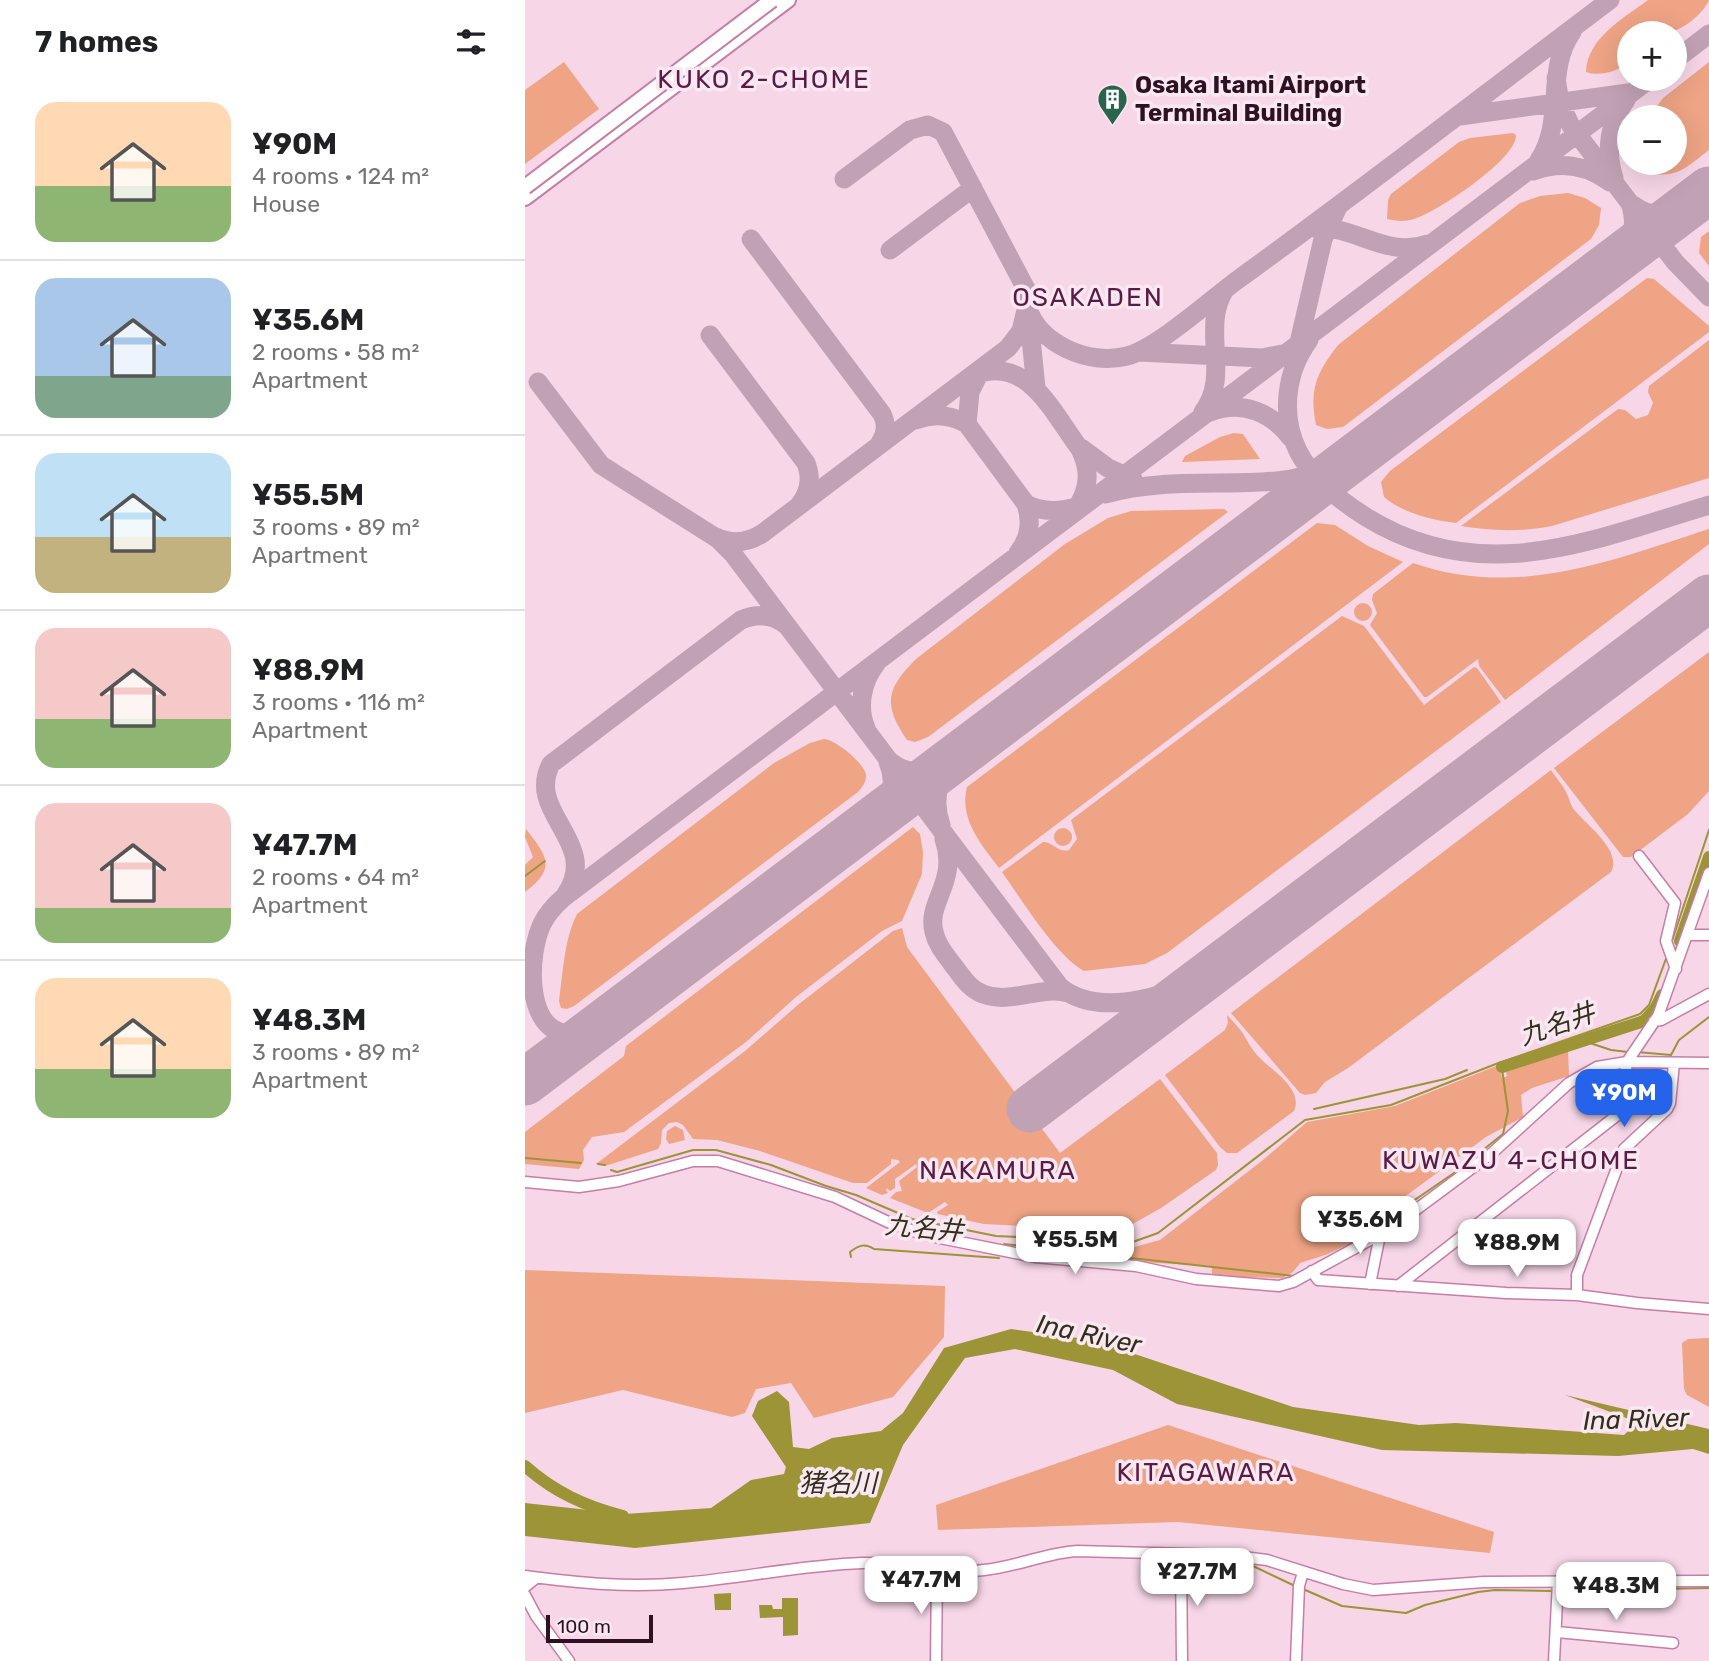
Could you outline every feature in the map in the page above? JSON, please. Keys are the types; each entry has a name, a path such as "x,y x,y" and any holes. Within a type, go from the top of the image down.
{"highway":[{"path":"525,184 772,0"},
{"path":"525,198 788,0"}],"street":[{"path":"525,184 530,188 778,0"},
{"path":"1639,856 1675,903 1665,941 1676,970"},
{"path":"1398,1286 1620,1113 1627,1062 1654,1021 1676,970 1709,873"},
{"path":"1688,935 1709,935"},
{"path":"1654,1021 1661,1020 1709,994"},
{"path":"525,1182 579,1187 619,1181 693,1161 709,1160 771,1176 835,1197 909,1231 1035,1257 1136,1266 1196,1279 1279,1286 1380,1235 1491,1154 1569,1083 1597,1067 1627,1062 1709,1063"},
{"path":"1577,1296 1577,1275 1624,1149 1667,1109 1674,1063"},
{"path":"1370,1284 1380,1235"},
{"path":"1312,1271 1318,1280 1577,1296 1709,1309"},
{"path":"525,1587 530,1577 599,1585 653,1586 805,1566 865,1562 937,1572 960,1572 1005,1568 1059,1552 1077,1551 1227,1555 1266,1560 1343,1584 1373,1590 1484,1582 1709,1581"},
{"path":"1181,1555 1182,1661"},
{"path":"936,1661 937,1572"},
{"path":"1296,1661 1299,1586 1303,1572"},
{"path":"1554,1661 1558,1582"},
{"path":"525,1595 536,1616 569,1661"},
{"path":"1557,1632 1673,1643"}],"shaded area":[{"path":"1648,0 1709,0 1687,24 1687,21 1619,21"},
{"path":"1617,23 1617,70 1603,73 1586,72 1593,49"},
{"path":"564,62 599,109 525,164 525,90"},
{"path":"1709,62 1709,150 1687,166 1687,105 1658,105 1672,91 1687,91 1687,79"},
{"path":"1513,133 1516,135 1513,145 1504,157 1457,196 1414,219 1387,219 1391,194 1459,142 1470,138"},
{"path":"1568,193 1585,198 1601,208 1599,225 1591,239 1343,427 1327,429 1316,425 1313,401 1316,382 1338,345 1520,203 1540,196"},
{"path":"1709,231 1709,266 1699,253 1701,237"},
{"path":"1647,278 1654,279 1709,326 1709,332 1456,523 1418,515 1384,497 1381,482 1390,471"},
{"path":"1709,340 1709,478 1552,526 1507,530 1461,526 1618,409 1625,410 1636,419 1648,415 1653,403 1648,392 1649,386"},
{"path":"1234,433 1243,434 1260,459 1182,462 1185,456 1220,437"},
{"path":"1224,509 1228,512 928,737 915,742 907,740 891,706 894,688 906,669 1065,544 1108,518 1131,511"},
{"path":"1317,523 1335,525 1368,546 1403,562 999,868 973,831 966,810 967,787"},
{"path":"1709,529 1709,544 1505,700 1479,666 1478,659 1424,697 1370,625 1377,613 1372,600 1373,594 1413,563 1452,573 1489,577 1563,572 1636,553"},
{"path":"1363,603 1369,606 1372,612 1369,618 1363,621 1357,618 1354,612 1357,606"},
{"path":"1342,616 1364,626 1424,705 1474,667 1501,702 1167,953 1145,964 1084,971 1073,963 1040,926 1002,872 1043,842 1069,850 1077,839 1071,820"},
{"path":"1709,652 1709,791 1688,814 1631,857 1623,857 1554,768"},
{"path":"824,739 843,748 865,771 866,778 858,792 574,1006 561,1008 559,1001 565,957 577,914 774,763 810,743"},
{"path":"1551,770 1575,811 1608,848 1613,864 1611,872 1348,1068 1325,1082 1316,1093 1300,1093 1231,1013"},
{"path":"913,827 920,834 922,874 902,921 882,931 796,997 746,1042 624,1132 592,1137 583,1150 584,1160 579,1169 525,1164 525,1132 624,1056 626,1046"},
{"path":"1059,828 1067,828 1072,837 1070,844 1059,846 1054,841 1054,833"},
{"path":"526,829 543,854 545,869 542,876 525,892 525,865 533,857 525,837"},
{"path":"902,928 907,947 1060,1153 1160,1079 1217,1153 1216,1170 1131,1225 1097,1230 984,1224 938,1214 937,1212 948,1205 945,1202 928,1213 890,1198 896,1192 902,1191 899,1181 917,1167 916,1164 895,1179 895,1188 890,1191 887,1188 888,1193 882,1195 866,1188 900,1162 898,1160 891,1159 891,1164 867,1183 853,1183 760,1151 717,1140 693,1139 683,1125 677,1122 669,1123 662,1130 658,1149 605,1166 596,1164 745,1051 799,1004 893,931"},
{"path":"1227,1015 1257,1055 1290,1087 1296,1103 1294,1111 1237,1153 1227,1153 1220,1147 1165,1075 1225,1030"},
{"path":"1568,1049 1569,1076 1532,1088 1521,1095 1523,1117 1486,1137 1369,1223 1353,1242 1300,1263 1293,1272 1283,1278 1212,1276 1212,1266 1139,1262 1103,1251 1106,1243 1127,1249 1160,1240 1307,1122 1395,1106 1499,1065 1502,1078 1507,1076 1505,1069"},
{"path":"675,1126 683,1130 685,1140 669,1144 666,1139 667,1131"},
{"path":"525,1270 945,1286 944,1337 893,1397 814,1418 791,1383 756,1389 745,1413 732,1417 623,1390 525,1413"},
{"path":"1709,1338 1709,1407 1687,1395 1684,1389 1682,1343 1688,1339"},
{"path":"1168,1425 1494,1532 1490,1553 1178,1522 938,1530 936,1505"}],"water":[{"name":"猪名川","path":"1011,1329 1093,1340 1293,1407 1419,1425 1456,1423 1624,1435 1637,1422 1565,1395 1709,1429 1709,1454 1693,1449 1618,1456 1382,1450 1177,1404 1113,1370 1015,1349 965,1358 903,1445 870,1523 635,1548 525,1536 525,1503 625,1514 711,1508 751,1480 784,1474 786,1467 752,1416 758,1401 777,1391 789,1402 793,1447 809,1449 832,1438 881,1431 903,1413 944,1348"},
{"path":"731,1593 731,1610 715,1610 714,1594"},
{"path":"782,1598 798,1598 798,1635 783,1636 783,1617 760,1618 759,1605 772,1605 773,1609 782,1609"}],"waterway":[{"path":"1671,944 1709,830"},
{"name":"九名井","path":"1680,941 1709,857"},
{"path":"525,876 545,861"},
{"path":"1502,1062 1640,1014 1649,1005 1667,956"},
{"name":"九名井","path":"1502,1067 1644,1021 1655,1009 1662,995"},
{"path":"1637,1052 1671,1055 1679,1040 1709,1017"},
{"name":"九名井","path":"1552,1052 1587,1042 1628,1052"},
{"path":"611,1170 617,1172 693,1150 716,1150 771,1165 856,1195 912,1219 996,1236 1099,1239 1127,1244 1158,1233 1305,1120 1391,1105 1501,1062 1508,1111 1503,1134 1454,1173 1346,1247"},
{"path":"1314,1109 1445,1079 1467,1070"},
{"path":"525,1158 581,1163"},
{"path":"598,1164 605,1165"},
{"name":"九名井","path":"1004,1244 1294,1276"},
{"name":"九名井","path":"851,1257 850,1252 865,1245 874,1249 999,1258"},
{"path":"525,1466 571,1497 623,1516"},
{"path":"1200,1560 1237,1561 1295,1586"},
{"path":"1562,1591 1709,1588"},
{"path":"1303,1589 1342,1606 1406,1613 1425,1605 1478,1592 1553,1591"}],"taxiway":[{"path":"1027,306 1033,319 1053,341 1082,355 1097,358 1127,356 1153,344 1610,0"},
{"path":"1539,160 1551,129 1559,63 1572,32"},
{"path":"1687,51 1709,34"},
{"path":"1556,78 1560,103 1571,126 1675,262 1709,297"},
{"path":"599,1026 581,1033 563,1033 551,1027 536,1002 532,969 537,937 546,917 563,898 1634,91"},
{"path":"1460,116 1628,93"},
{"path":"1614,178 1610,138 1616,118 1626,100"},
{"path":"844,179 910,130 928,125 943,132 1026,289 1036,388"},
{"path":"1533,171 1553,166 1573,166 1583,168 1610,182"},
{"path":"890,250 973,188"},
{"path":"1633,205 1659,215 1686,207"},
{"path":"1614,261 1631,236 1634,222 1631,206"},
{"path":"1298,347 1323,239 1337,209"},
{"path":"1315,228 1344,231 1399,247 1428,244"},
{"path":"751,239 882,414 885,431 878,446"},
{"path":"1203,412 1215,383 1215,321 1224,291"},
{"path":"716,537 740,542 763,533 1008,348 1021,331 1027,306"},
{"path":"710,335 806,463 809,484 800,504"},
{"path":"1309,340 1295,365 1288,394 1289,423 1298,451 1311,471 1336,496 1366,517 1409,539 1452,550 1495,554 1537,551 1622,532 1709,505"},
{"path":"1139,352 1262,358 1282,354"},
{"path":"977,374 995,371 1011,373 1026,381 1050,406 1080,449 1086,465 1086,487 1076,509"},
{"path":"967,424 970,392 980,372"},
{"path":"538,382 601,465 718,539 733,554 1060,987 1077,997 1097,1002 1119,1002 1164,993 1221,966"},
{"path":"1210,412 1233,407 1255,411 1274,421 1291,438"},
{"path":"916,420 942,416 967,424 1026,504 1029,530 1018,553"},
{"path":"1106,494 1170,484 1277,481 1301,477 1324,469 1367,447"},
{"path":"1081,448 1108,468 1133,479"},
{"path":"1026,504 1052,511 1079,506"},
{"path":"566,894 574,875 575,859 570,843 547,798 546,782 551,764 741,620 764,616 786,625"},
{"path":"866,728 862,695 876,664"},
{"path":"941,825 937,806 939,788 945,771 957,756"},
{"path":"876,817 886,805 891,791 892,777 888,762"},
{"path":"891,762 918,772 946,764"},
{"path":"944,839 948,867 934,911 934,932 942,949 963,978 978,992 994,997 1048,991 1069,993"}],"runway":[{"path":"525,1082 1709,190"},
{"path":"1030,1109 1709,598"}],"place":[{"name":"Osaka Itami Airport Terminal Building","path":"1112,126"}],"district":[{"name":"KUKO 2-CHOME","path":"764,79"},
{"name":"OSAKADEN","path":"1088,297"},
{"name":"KUWAZU 4-CHOME","path":"1511,1160"},
{"name":"NAKAMURA","path":"998,1170"},
{"name":"KITAGAWARA","path":"1206,1472"}],"water label":[{"name":"Ina River","path":"1089,1334"},
{"name":"Ina River","path":"1636,1419"}]}
